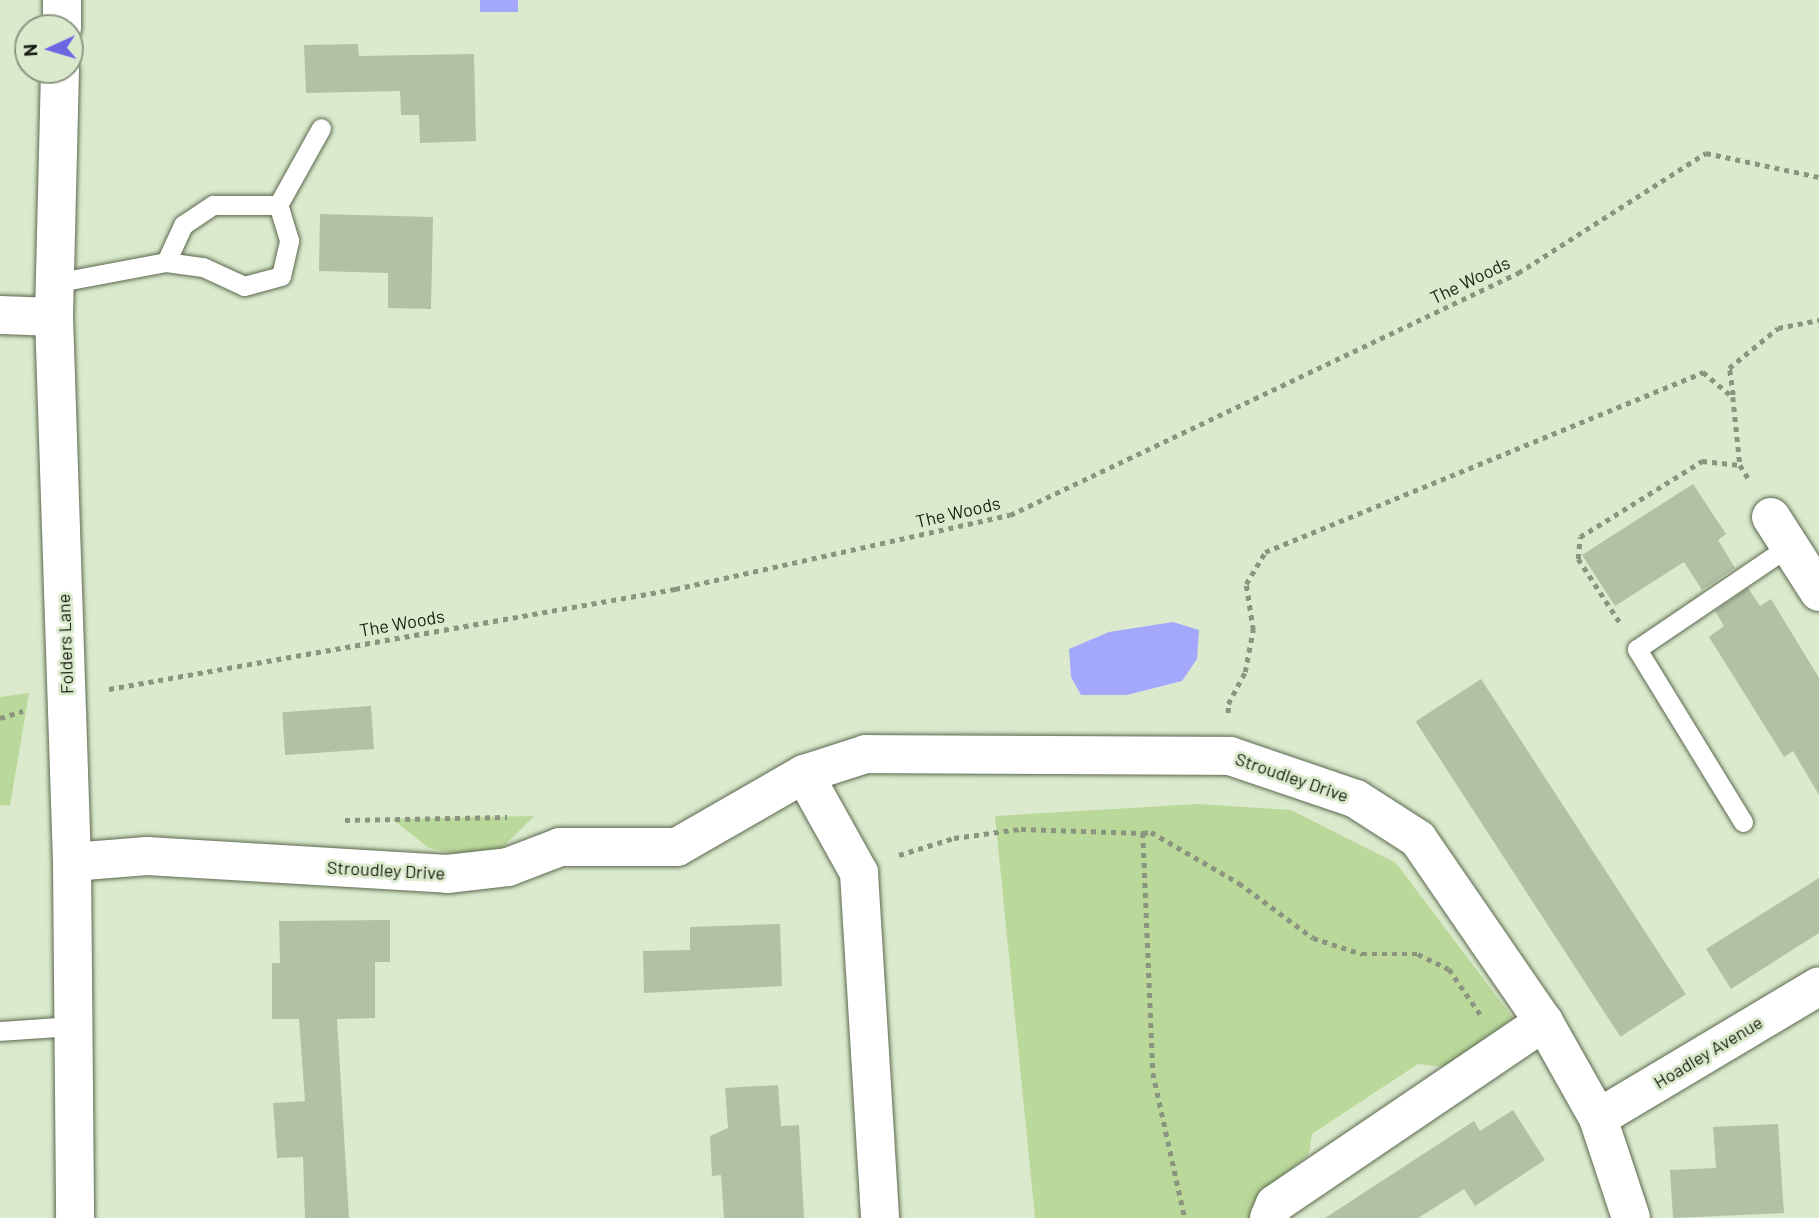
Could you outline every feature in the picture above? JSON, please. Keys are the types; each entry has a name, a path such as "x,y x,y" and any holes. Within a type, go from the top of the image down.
{"street":[{"name":"Folders Lane","path":"60,84 54,300 72,862 75,1218"},
{"path":"0,315 54,300"},
{"name":"Stroudley Drive","path":"72,862 147,856 447,874 508,867 560,847 677,847 804,774 866,754 1230,755 1356,799 1418,839 1544,1022 1598,1118 1631,1218"},
{"path":"804,774 859,873 880,1218"},
{"name":"Hoadley Avenue","path":"1598,1118 1819,986"},
{"path":"1269,1218 1275,1204 1544,1022"}],"lane":[{"path":"54,300 166,262 203,267 244,286 281,276 289,240 278,205 321,128"},
{"path":"166,262 183,225 213,205 278,205"},
{"path":"1743,822 1637,649 1801,558"},
{"path":"0,1031 75,1027"}],"path":[{"name":"The Woods","path":"67,697 675,589 1010,515 1518,273 1706,153 1819,177"},
{"path":"1801,558 1740,465 1729,368 1779,328 1819,320"},
{"path":"1230,755 1228,704 1245,672 1253,630 1246,584 1265,552 1703,372 1733,397"},
{"path":"1637,649 1578,559 1580,537 1702,461 1740,465"},
{"path":"1214,714 1228,714"},
{"path":"336,820 522,817"},
{"path":"859,873 874,862 954,838 1021,829 1151,832 1239,883 1313,938 1362,954 1418,954 1449,969 1504,1050"},
{"path":"1143,833 1153,1073 1185,1218"}],"green space":[{"path":"29,693 10,806 0,805 0,697"},
{"path":"1198,804 1291,810 1396,863 1513,1018 1445,1067 1418,1064 1312,1134 1309,1154 1267,1189 1259,1218 1035,1218 995,816"},
{"path":"534,816 499,851 460,855 429,848 392,819"}],"water":[{"path":"480,0 518,0 518,12 480,12"},
{"path":"1173,622 1199,630 1197,659 1182,681 1127,695 1081,695 1071,677 1069,649 1109,632"}],"building":[{"path":"358,44 359,56 474,54 476,141 420,143 419,115 401,115 400,91 306,93 304,45"},
{"path":"320,214 433,217 431,309 388,308 388,273 319,271"},
{"path":"1693,484 1726,534 1718,540 1735,568 1702,590 1684,562 1615,606 1582,555"},
{"path":"1748,588 1760,606 1771,599 1819,678 1819,795 1793,751 1784,757 1709,637 1724,626 1715,611"},
{"path":"1481,679 1686,994 1620,1037 1416,721"},
{"path":"371,706 374,749 285,755 282,712"},
{"path":"1819,878 1819,933 1731,989 1706,949"},
{"path":"390,920 390,962 375,962 375,1018 337,1019 349,1218 305,1218 303,1157 277,1158 273,1103 305,1101 299,1019 272,1019 272,963 280,963 279,921"},
{"path":"780,924 782,986 644,993 643,951 690,950 690,927"},
{"path":"778,1085 781,1126 799,1125 804,1218 724,1218 721,1175 712,1176 710,1136 728,1128 725,1088"},
{"path":"1513,1110 1545,1160 1475,1206 1464,1189 1418,1218 1325,1218 1474,1121 1480,1131"},
{"path":"1778,1124 1784,1213 1673,1218 1670,1170 1716,1168 1713,1127"}]}
